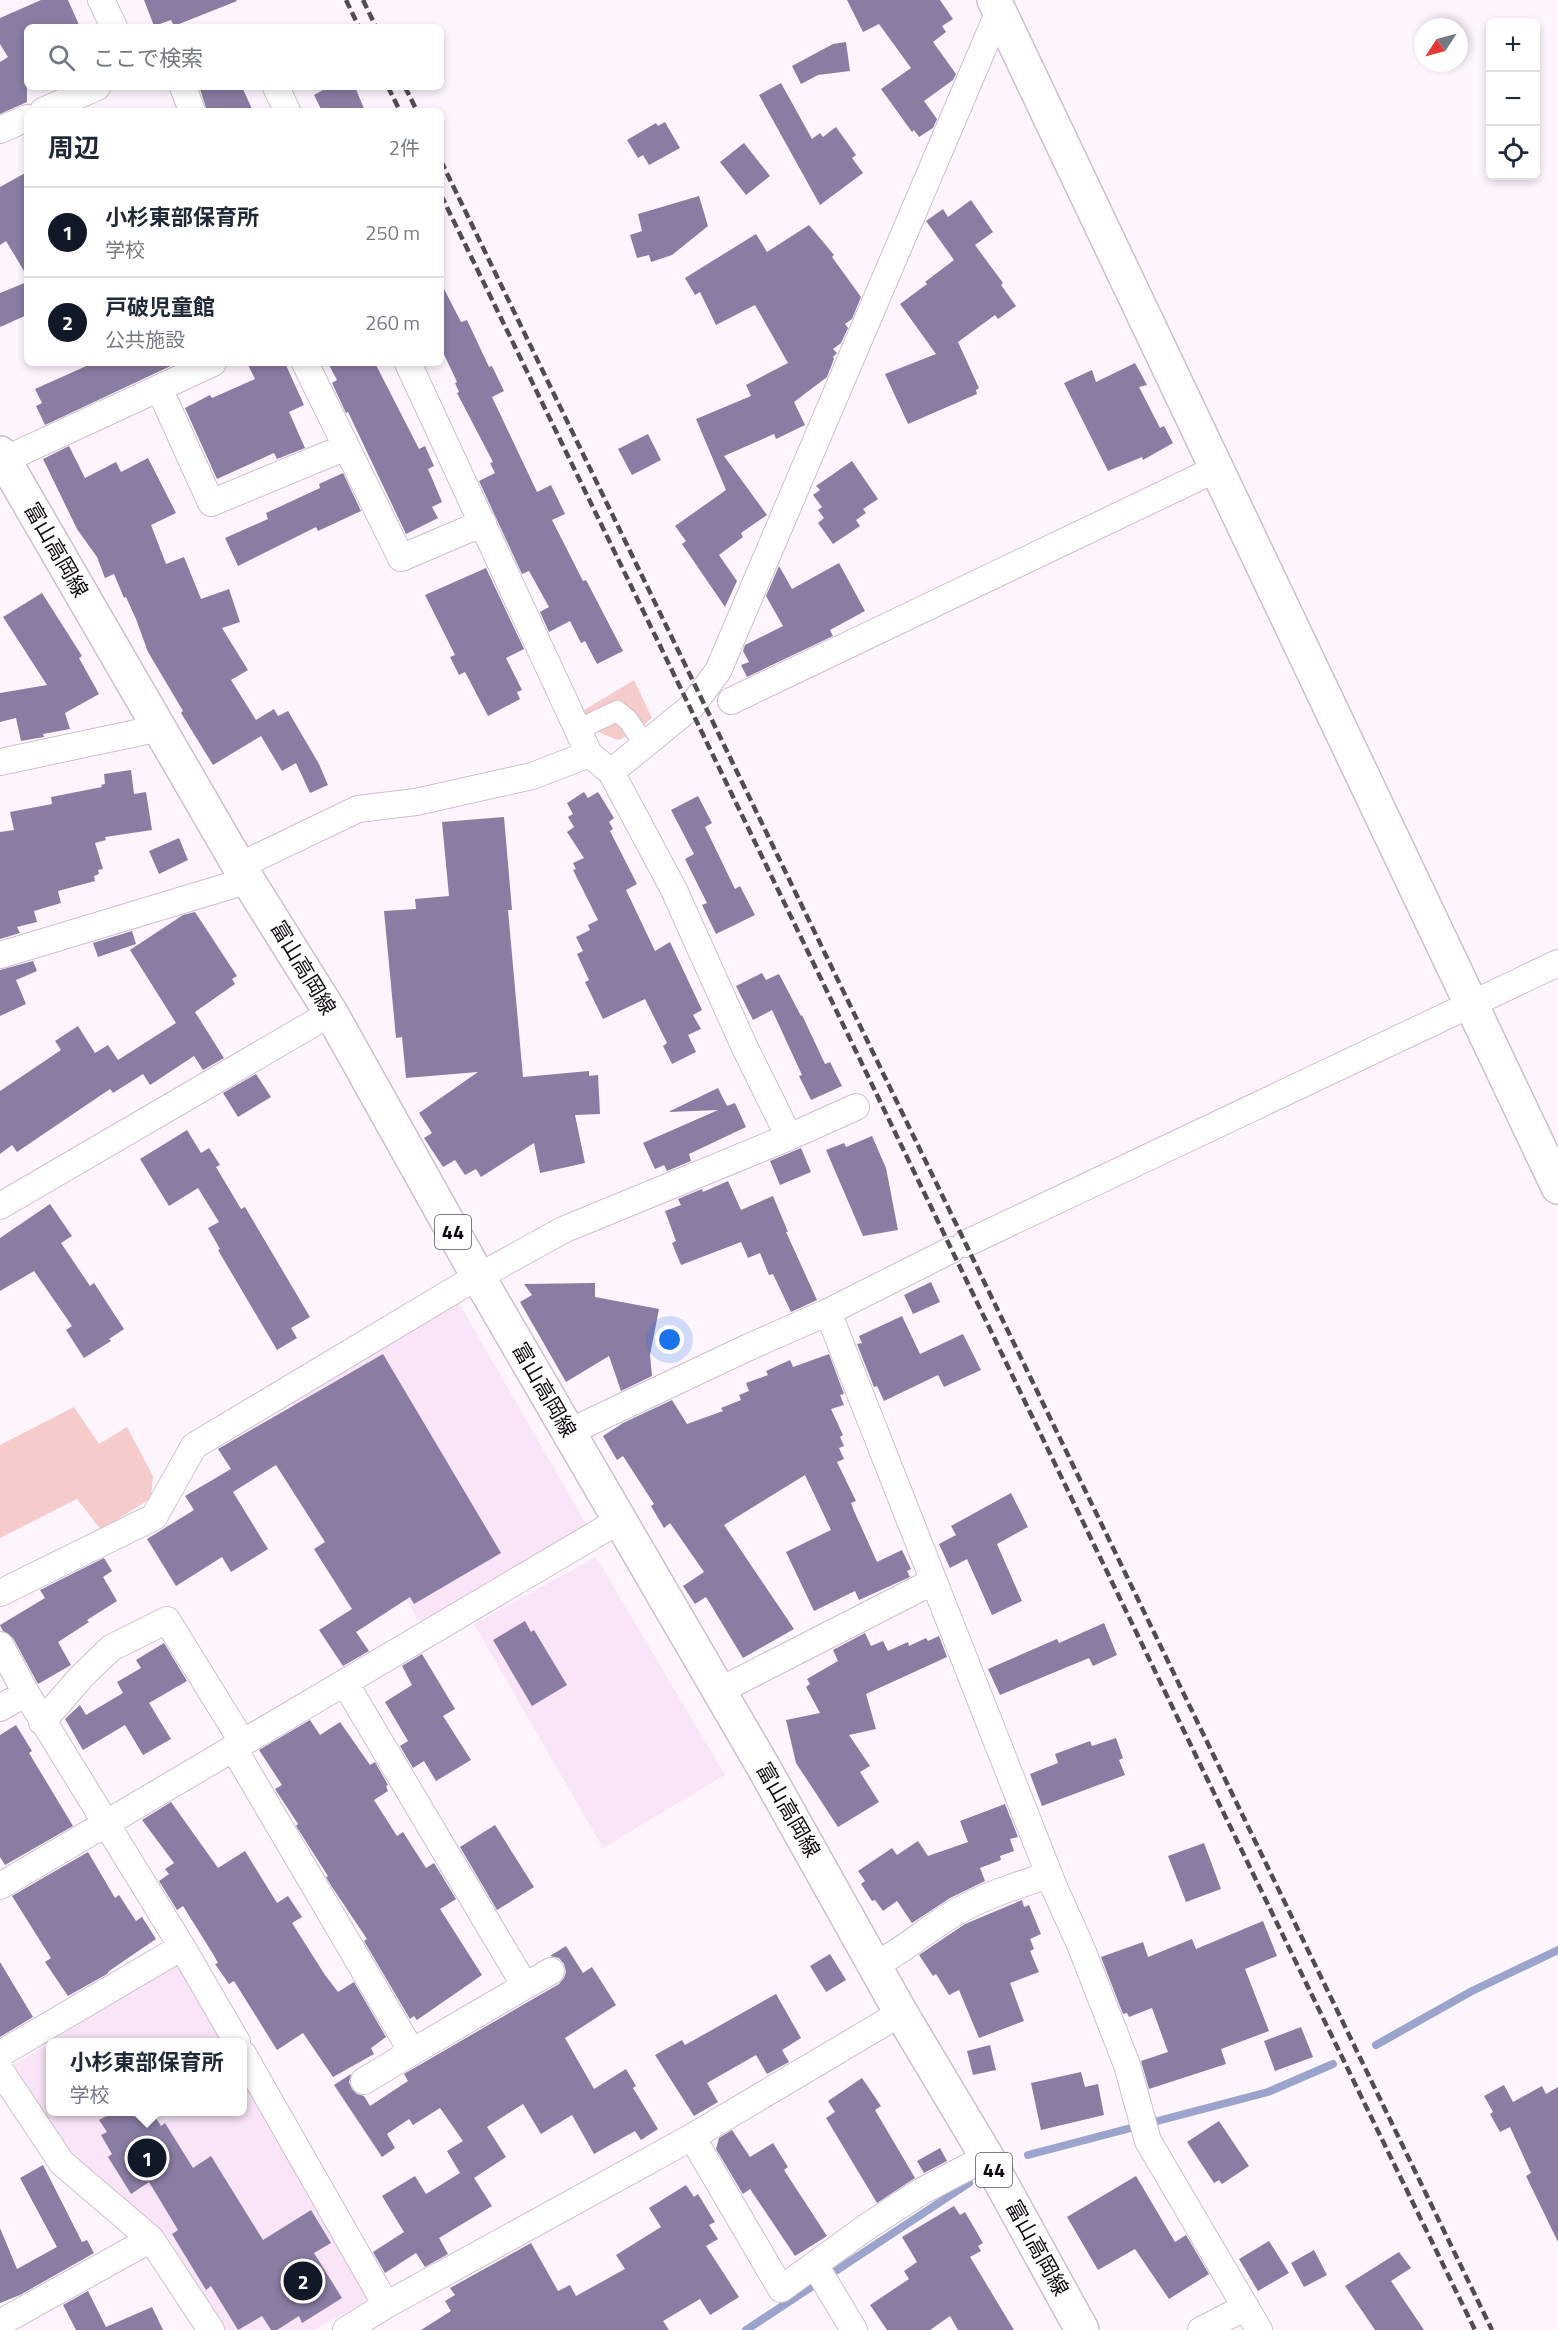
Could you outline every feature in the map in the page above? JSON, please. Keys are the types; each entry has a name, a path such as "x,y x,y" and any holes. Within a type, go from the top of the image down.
{"main road":[{"path":"997,5 1558,1187"},
{"name":"富山高岡線","path":"3,461 244,873 331,1013 479,1278 719,1691 901,2013 987,2157 1082,2330"}],"street":[{"path":"101,0 113,24"},
{"path":"611,772 691,707 718,671 997,5"},
{"path":"50,108 90,90"},
{"path":"184,90 191,108"},
{"path":"277,90 286,108"},
{"path":"0,130 24,119"},
{"path":"3,461 207,366"},
{"path":"306,366 401,558 483,523"},
{"path":"409,366 589,754 611,772 674,890 745,1048 789,1137"},
{"path":"159,388 211,503 346,447"},
{"path":"731,701 1216,469"},
{"path":"579,729 617,711 628,720 645,745"},
{"path":"0,762 160,728"},
{"path":"0,955 244,873 358,809 416,802 532,776 589,754"},
{"path":"569,1432 748,1347 828,1312 958,1247 1558,963"},
{"path":"0,1206 331,1013"},
{"path":"0,1593 154,1517 194,1446 401,1321 563,1230 856,1107"},
{"path":"828,1312 1049,1875 1127,2065 1148,2141 1259,2330"},
{"path":"0,1886 620,1520"},
{"path":"719,1691 934,1581"},
{"path":"42,1722 82,1676 111,1648 167,1620 412,2052"},
{"path":"0,1646 42,1722 106,1822 234,2038"},
{"path":"345,1683 525,1986"},
{"path":"0,1708 26,1694"},
{"path":"875,1965 892,1956 957,1911 991,1895 1049,1875"},
{"path":"0,2054 182,1947"},
{"path":"364,2081 551,1971"},
{"path":"346,2330 386,2305 692,2137 901,2013"},
{"path":"247,2061 386,2305"},
{"path":"0,2070 62,2163 151,2239 211,2330"},
{"path":"692,2137 781,2289 868,2226 922,2191 987,2157"},
{"path":"0,2323 151,2239"},
{"path":"815,2265 854,2330"},
{"path":"1201,2330 1246,2307"}],"shaded area":[{"path":"634,680 652,718 636,731 619,740 597,730 590,723 584,710"},
{"path":"456,1298 589,1529 419,1622 288,1399"},
{"path":"74,1407 99,1444 127,1427 153,1476 151,1498 101,1530 77,1499 0,1538 0,1445"},
{"path":"596,1557 725,1775 603,1848 474,1624"},
{"path":"178,1966 221,2038 57,2038 169,1967"},
{"path":"46,2045 46,2116 247,2116 247,2084 372,2298 314,2330 222,2330 165,2233 66,2157 14,2065"}],"building":[{"path":"41,0 68,0 79,24 24,24 24,90 27,90 27,102 0,114 0,62 8,57 0,44 0,18"},
{"path":"144,0 237,1 179,24 173,24 171,20 153,24"},
{"path":"847,0 940,0 953,19 942,26 946,32 933,42 956,74 953,80 924,101 937,119 933,128 919,137 914,130 912,132 881,89 911,68 879,24 863,32"},
{"path":"846,42 850,71 818,75 801,84 792,66 833,44"},
{"path":"781,83 812,139 820,133 823,137 836,127 856,155 852,158 863,173 820,205 759,95"},
{"path":"200,90 243,90 252,108 206,108"},
{"path":"323,90 356,90 364,108 320,108 314,95"},
{"path":"665,122 680,148 649,165 643,155 638,158 627,140 656,123 658,126"},
{"path":"744,143 770,176 746,195 720,162"},
{"path":"24,174 24,271 6,241 0,245 0,187"},
{"path":"699,196 708,226 672,255 651,262 649,255 637,258 630,235 642,231 638,214"},
{"path":"971,200 993,232 975,245 1003,283 1001,285 1016,306 998,319 995,315 958,342 979,388 976,390 977,394 908,424 885,374 936,354 900,304 954,260 926,221 943,209 948,217"},
{"path":"809,225 834,255 832,257 861,297 852,319 845,324 848,328 841,343 833,349 837,353 833,357 827,377 794,402 805,425 776,439 774,434 724,456 767,515 741,533 743,537 719,555 737,581 725,607 682,544 686,541 675,526 726,490 696,419 751,396 746,385 788,363 755,305 716,325 700,292 695,295 685,278 756,234 767,252"},
{"path":"24,283 24,316 0,327 0,293"},
{"path":"444,289 461,322 467,320 489,367 492,366 504,391 492,397 537,492 551,485 565,514 552,520 583,581 586,580 623,651 597,664 585,641 581,643 570,621 549,632 540,612 549,607 529,571 522,574 479,481 495,473 490,463 493,462 457,393 459,392 455,383 457,382 444,354"},
{"path":"1135,363 1147,385 1139,387 1160,428 1164,426 1173,443 1143,460 1142,457 1108,471 1064,383 1092,370 1096,382"},
{"path":"86,366 171,366 45,425 36,406 42,403 35,389"},
{"path":"248,366 286,366 304,405 289,412 305,448 277,459 274,453 217,479 185,408 210,395 212,398 255,379"},
{"path":"330,366 377,366 419,449 425,446 434,466 428,469 442,502 432,507 438,518 406,534 332,383 337,380"},
{"path":"648,434 661,460 632,475 618,449"},
{"path":"69,446 85,478 116,462 121,472 148,458 176,513 151,525 166,564 184,557 201,599 229,589 240,622 222,628 248,670 231,680 256,720 274,709 278,716 288,711 319,764 328,785 310,793 296,763 282,771 261,736 213,765 181,713 183,711 148,652 136,619 114,574 105,578 97,557 77,529 43,459"},
{"path":"852,461 878,499 863,509 866,513 856,520 860,526 833,544 818,523 824,518 818,510 822,507 813,495 820,490 816,486"},
{"path":"343,473 361,511 318,531 316,527 238,566 225,538 268,519 266,513 320,488 319,484"},
{"path":"839,563 865,611 830,630 833,636 747,677 741,665 749,662 743,651 745,645 783,626 766,596 779,566 792,589"},
{"path":"486,568 524,649 506,658 522,690 517,692 520,699 488,716 465,672 459,675 450,657 455,655 425,595"},
{"path":"42,593 82,656 79,658 99,694 65,713 70,729 21,741 16,718 0,722 0,693 47,685 3,617"},
{"path":"131,770 134,794 146,792 152,830 105,837 106,840 95,843 103,869 98,870 99,874 94,876 95,881 58,891 61,903 34,911 37,922 17,927 20,933 0,939 0,832 14,830 10,812 52,804 51,797 102,787 101,785 105,784 104,774"},
{"path":"584,792 588,798 598,792 614,818 609,822 613,829 610,831 637,884 626,890 655,951 670,942 702,1010 693,1015 701,1029 688,1035 696,1052 672,1064 663,1046 667,1043 645,999 603,1019 585,982 589,980 577,954 583,951 576,937 590,930 588,925 598,920 573,870 576,869 573,863 584,858 567,832 574,827 568,817 573,814 567,803"},
{"path":"698,796 712,823 705,827 735,889 740,886 755,915 716,934 702,905 707,903 685,859 694,854 671,810"},
{"path":"504,817 512,910 508,910 523,1077 589,1071 589,1076 598,1075 600,1114 575,1115 585,1163 540,1173 534,1143 481,1177 476,1169 465,1175 455,1160 443,1167 424,1138 432,1133 419,1113 478,1072 406,1078 402,1037 396,1038 384,911 416,909 415,899 449,896 442,822"},
{"path":"179,838 188,860 159,874 149,851"},
{"path":"195,912 237,976 232,979 235,984 195,1012 224,1058 203,1070 194,1056 150,1085 143,1074 113,1093 110,1089 17,1152 12,1145 0,1154 0,1091 61,1050 55,1041 78,1026 95,1053 108,1045 118,1060 176,1023 130,950 183,915"},
{"path":"132,931 136,944 98,957 93,943"},
{"path":"33,961 37,971 16,980 26,1004 0,1016 0,970"},
{"path":"762,973 766,980 779,974 802,1015 825,1064 830,1062 842,1086 811,1100 772,1010 753,1020 736,986"},
{"path":"256,1074 271,1097 238,1117 223,1093"},
{"path":"718,1088 727,1106 735,1103 746,1127 689,1154 691,1161 667,1171 664,1165 655,1169 643,1143 718,1110 668,1112"},
{"path":"187,1130 201,1153 209,1148 220,1165 216,1167 241,1209 245,1207 310,1317 291,1328 297,1338 277,1350 218,1250 220,1249 208,1228 219,1222 198,1188 169,1206 140,1159"},
{"path":"872,1136 886,1168 898,1230 863,1236 826,1150 844,1143 846,1147"},
{"path":"801,1148 811,1172 780,1185 770,1161"},
{"path":"728,1181 741,1210 773,1196 788,1232 786,1232 817,1300 791,1312 773,1274 769,1275 760,1253 748,1258 741,1242 681,1265 672,1243 676,1241 665,1211 681,1205 678,1199 702,1189 703,1192"},
{"path":"50,1204 72,1236 61,1243 90,1286 94,1283 124,1329 109,1339 111,1341 84,1358 66,1330 72,1326 34,1271 0,1291 0,1238"},
{"path":"931,1282 940,1302 913,1314 904,1295"},
{"path":"595,1283 595,1297 659,1309 650,1355 652,1376 621,1391 609,1356 566,1382 520,1302 532,1295 524,1284"},
{"path":"902,1316 920,1354 963,1334 981,1370 944,1387 938,1375 884,1401 877,1386 874,1387 857,1344 862,1343 859,1336"},
{"path":"383,1354 501,1553 414,1604 410,1597 356,1632 369,1651 343,1666 319,1630 352,1609 314,1549 325,1542 276,1465 233,1492 268,1549 231,1572 222,1557 176,1586 147,1539 194,1510 185,1496 231,1469 218,1449"},
{"path":"829,1354 844,1394 840,1395 844,1405 831,1409 843,1435 840,1437 844,1446 839,1448 844,1459 837,1462 856,1501 851,1503 877,1562 902,1550 911,1569 907,1571 910,1577 859,1600 855,1591 814,1611 786,1552 831,1530 805,1475 724,1525 794,1629 743,1658 706,1597 695,1604 683,1586 704,1572 670,1523 664,1528 651,1506 654,1504 623,1456 617,1460 603,1436 623,1423 672,1400 687,1424 723,1411 721,1408 741,1400 739,1395 749,1391 746,1383 768,1375 766,1371 790,1360 793,1367"},
{"path":"1011,1493 1028,1527 997,1544 1022,1601 992,1615 967,1559 950,1568 939,1544 956,1535 951,1526"},
{"path":"104,1558 112,1571 103,1577 117,1601 58,1642 71,1665 38,1684 13,1638 3,1631 0,1625 45,1598 40,1590"},
{"path":"525,1621 531,1632 534,1630 567,1685 532,1706 493,1640"},
{"path":"1104,1623 1117,1655 1093,1666 1089,1658 1000,1695 988,1669 1057,1639 1059,1643"},
{"path":"865,1633 871,1646 883,1641 888,1651 908,1642 909,1646 926,1638 928,1641 939,1636 947,1657 866,1694 876,1729 849,1735 870,1766 860,1772 879,1802 838,1827 796,1763 786,1720 820,1713 806,1687 810,1684 807,1679 838,1661 833,1650"},
{"path":"164,1643 187,1681 149,1703 171,1739 143,1755 125,1725 83,1750 65,1719 80,1705 86,1715 123,1693 117,1682 141,1668 136,1660"},
{"path":"422,1654 455,1709 443,1716 471,1760 436,1781 424,1761 413,1768 400,1746 408,1741 385,1702 412,1685 402,1666"},
{"path":"310,1720 320,1735 340,1722 370,1765 375,1762 388,1785 386,1786 388,1791 374,1800 397,1836 403,1832 426,1868 434,1863 456,1899 440,1909 482,1975 417,2020 414,2016 410,2019 364,1941 367,1939 332,1887 326,1877 328,1876 296,1826 298,1824 275,1789 282,1785 259,1750"},
{"path":"16,1725 32,1751 29,1753 73,1826 5,1865 0,1857 0,1735"},
{"path":"1116,1738 1123,1758 1119,1760 1125,1775 1042,1806 1030,1774 1058,1763 1055,1754 1090,1741 1092,1746"},
{"path":"171,1802 218,1868 245,1851 277,1903 288,1896 302,1917 292,1923 325,1975 338,1992 354,1982 386,2037 371,2048 374,2054 333,2077 303,2033 277,2050 234,1981 229,1984 215,1964 218,1963 183,1906 177,1910 159,1881 169,1874 165,1869 174,1863 142,1820"},
{"path":"1005,1804 1018,1837 1010,1839 1014,1851 1000,1856 1001,1860 980,1868 985,1881 950,1898 912,1923 897,1901 883,1911 875,1900 872,1901 861,1884 865,1881 858,1871 892,1848 897,1855 918,1841 928,1856 968,1842 960,1821"},
{"path":"495,1825 534,1887 497,1910 460,1847"},
{"path":"1204,1843 1221,1889 1186,1902 1168,1856"},
{"path":"88,1852 115,1898 119,1895 136,1921 142,1917 156,1939 107,1974 68,1996 45,1962 51,1958 12,1896"},
{"path":"1022,1900 1024,1907 1029,1905 1041,1934 1030,1939 1034,1949 1030,1951 1039,1972 1010,1983 1024,2021 979,2038 959,1990 949,1995 936,1974 933,1976 919,1955 965,1924"},
{"path":"1263,1921 1277,1956 1245,1969 1269,2031 1221,2049 1226,2064 1149,2089 1141,2061 1168,2052 1152,2008 1129,2017 1127,2013 1123,2014 1101,1957 1143,1942 1148,1957 1192,1939 1196,1949"},
{"path":"566,1946 583,1973 592,1967 616,2005 565,2038 594,2089 626,2069 636,2086 633,2088 658,2129 641,2140 635,2131 594,2154 572,2115 541,2134 523,2104 487,2127 506,2157 474,2178 492,2206 439,2238 448,2254 425,2267 416,2253 385,2273 373,2252 404,2232 382,2196 415,2176 426,2194 460,2173 447,2151 463,2141 440,2108 413,2125 409,2119 387,2134 395,2148 382,2157 334,2085 351,2074 349,2082 352,2089 364,2096 370,2106 408,2081 404,2074 559,1984 566,1972 564,1964 559,1958 550,1956"},
{"path":"830,1954 846,1980 826,1992 810,1966"},
{"path":"0,1962 33,2017 0,2037"},
{"path":"776,1994 801,2038 782,2050 789,2062 767,2074 756,2055 707,2083 718,2102 694,2116 655,2055 682,2040 685,2045"},
{"path":"1301,2027 1313,2057 1275,2071 1264,2041"},
{"path":"990,2045 996,2070 973,2075 967,2051"},
{"path":"1081,2072 1085,2087 1098,2084 1104,2115 1041,2130 1031,2083"},
{"path":"862,2078 881,2106 875,2110 915,2178 877,2203 826,2118 835,2112 828,2101"},
{"path":"1504,2085 1513,2102 1542,2086 1546,2094 1558,2087 1558,2242 1526,2176 1531,2173 1510,2127 1500,2132 1490,2114 1493,2112 1484,2096"},
{"path":"106,2116 155,2116 161,2126 165,2123 193,2168 211,2156 263,2240 311,2210 331,2243 314,2253 342,2298 302,2323 299,2316 277,2330 271,2330 262,2316 238,2330 211,2286 206,2290 172,2234 178,2230 149,2182 131,2194 108,2157 112,2154 101,2135 107,2132 99,2120"},
{"path":"1219,2121 1249,2166 1222,2184 1219,2180 1214,2183 1187,2142"},
{"path":"732,2130 750,2157 773,2143 788,2167 784,2170 827,2236 795,2256 750,2189 743,2194 716,2149 719,2138"},
{"path":"940,2148 947,2161 924,2173 917,2161"},
{"path":"43,2165 82,2242 87,2240 94,2253 20,2295 0,2303 0,2228 17,2269 57,2247 20,2178"},
{"path":"1136,2176 1175,2242 1186,2235 1209,2274 1169,2299 1135,2249 1098,2270 1067,2217"},
{"path":"686,2185 694,2197 698,2194 715,2222 709,2225 718,2239 706,2246 739,2297 710,2315 700,2299 663,2321 669,2330 421,2330 451,2311 445,2301 455,2295 450,2288 531,2243 558,2291 570,2285 576,2296 625,2269 616,2255 661,2227 649,2208"},
{"path":"954,2206 960,2215 965,2212 983,2243 978,2246 981,2251 970,2257 1014,2330 958,2330 950,2316 930,2330 887,2330 870,2305 909,2279 904,2271 917,2262 902,2237"},
{"path":"1269,2241 1289,2273 1258,2291 1239,2259"},
{"path":"1314,2250 1327,2275 1304,2287 1291,2263"},
{"path":"1399,2252 1411,2268 1391,2281 1424,2330 1375,2330 1345,2286"},
{"path":"88,2291 106,2327 152,2307 163,2330 76,2330 63,2305"}],"waterway":[{"path":"1376,2045 1472,1991 1558,1950"},
{"path":"1028,2155 1268,2092 1333,2064"},
{"path":"746,2330 969,2183"}],"railway":[{"path":"346,0 358,24"},
{"path":"363,0 375,24"},
{"path":"390,90 398,108"},
{"path":"406,90 416,108"},
{"path":"444,167 1492,2330"},
{"path":"444,201 1475,2330"}],"place":[{"name":"小杉東部保育所","path":"147,2158"},
{"name":"戸破児童館","path":"303,2281"}]}
